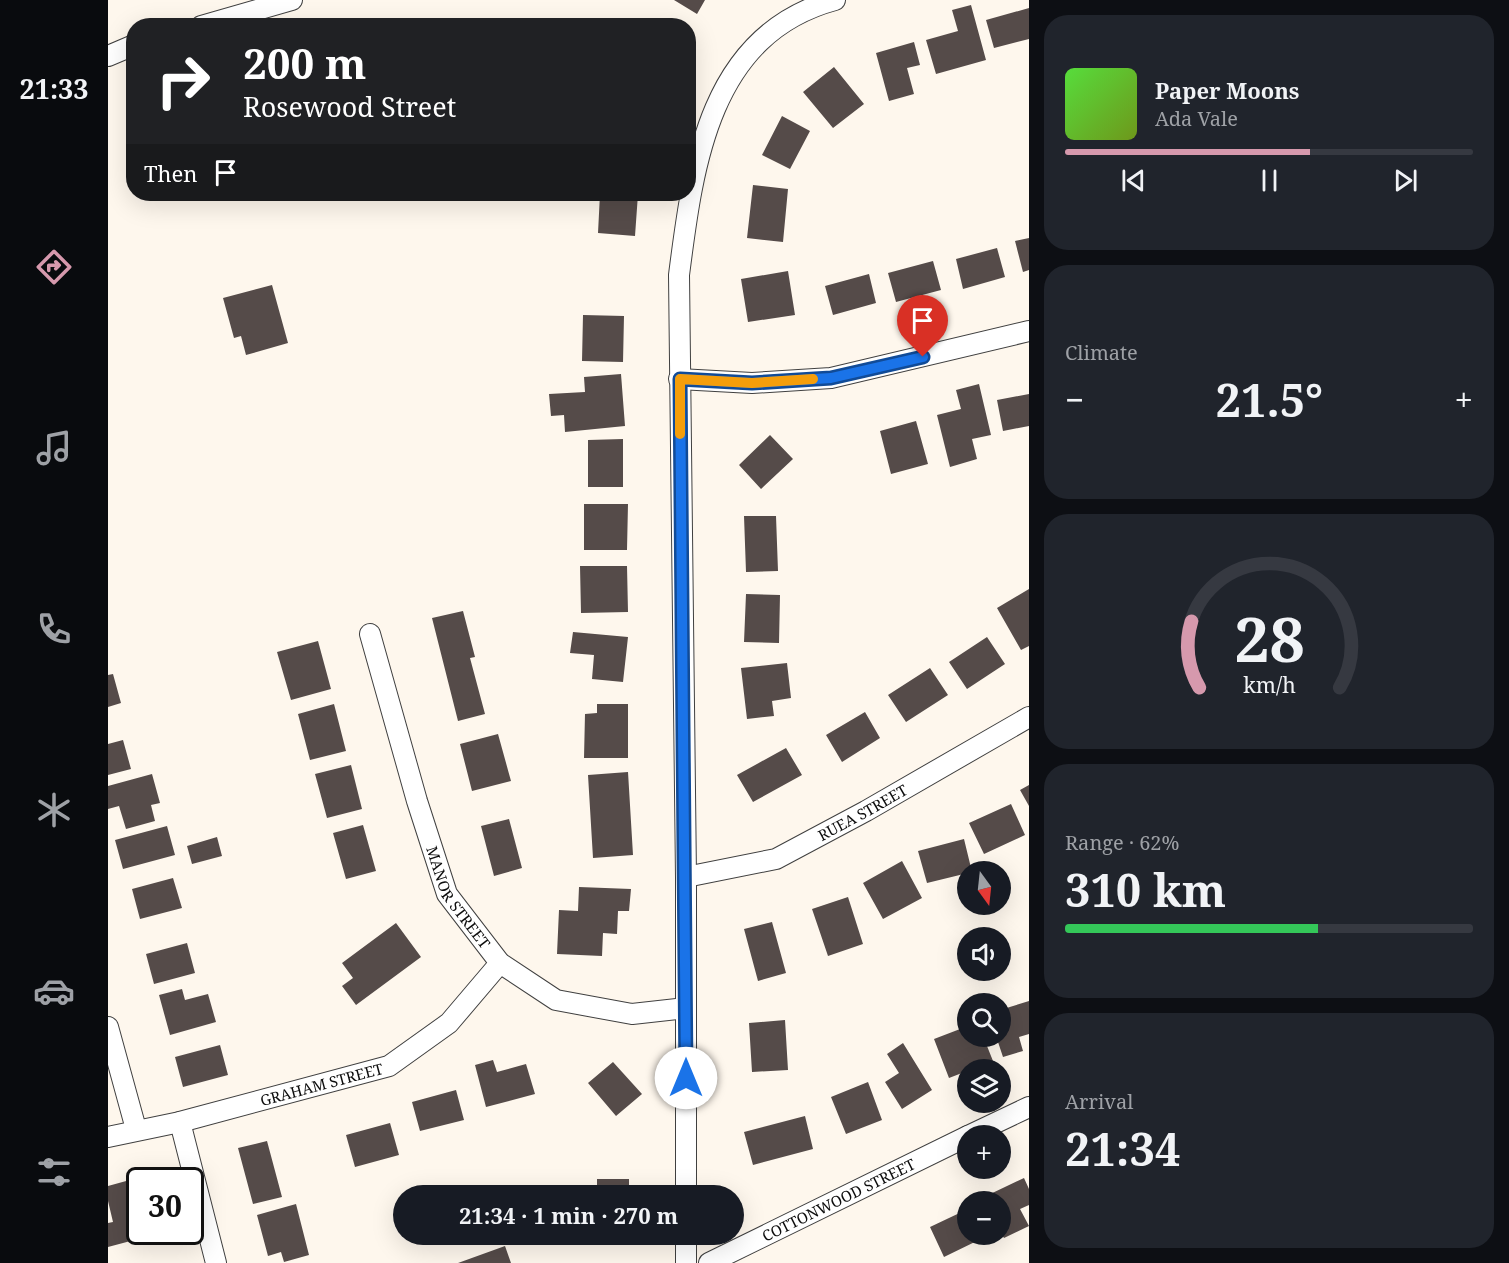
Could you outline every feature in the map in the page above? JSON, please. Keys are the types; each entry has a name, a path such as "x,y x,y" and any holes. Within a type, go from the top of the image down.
{"street":[{"path":"229,18 292,0"},
{"path":"696,173 708,127 726,82 767,34 811,6 835,0"},
{"path":"108,56 126,48"},
{"path":"686,1185 686,877 679,275 689,201"},
{"path":"680,379 752,383 831,378 1029,331"},
{"name":"MANOR STREET","path":"370,634 417,801 447,894 500,963 556,1000 632,1014 686,1008"},
{"name":"RUEA STREET","path":"686,877 776,859 867,811 1029,717"},
{"name":"GRAHAM STREET","path":"108,1137 136,1129 180,1122 389,1066 449,1023 500,963"},
{"path":"108,1027 136,1129"},
{"name":"COTTONWOOD STREET","path":"991,1125 1029,1107"},
{"path":"180,1122 216,1263"},
{"name":"COTTONWOOD STREET","path":"709,1263 957,1141"},
{"path":"686,1245 686,1263"}],"building":[{"path":"674,0 705,0 697,14"},
{"path":"971,5 986,60 936,74 926,40 958,31 952,10"},
{"path":"1029,8 1029,39 994,48 986,20"},
{"path":"914,42 920,65 907,68 914,94 889,101 876,53"},
{"path":"834,67 864,104 833,128 803,92"},
{"path":"782,116 810,131 790,169 762,155"},
{"path":"753,185 788,189 783,242 747,238"},
{"path":"600,201 638,201 635,236 598,233"},
{"path":"1029,238 1029,270 1023,272 1015,241"},
{"path":"997,248 1005,277 963,289 956,259"},
{"path":"933,261 941,290 896,302 888,273"},
{"path":"788,271 795,315 748,322 741,279"},
{"path":"869,274 876,303 833,315 825,286"},
{"path":"272,285 288,343 246,355 241,336 234,338 223,298"},
{"path":"583,315 624,316 623,362 582,361"},
{"path":"621,374 625,426 565,432 564,415 551,416 549,394 585,392 584,377"},
{"path":"979,384 991,435 972,439 977,459 950,467 937,415 961,409 956,390"},
{"path":"1029,394 1029,426 1003,431 997,400"},
{"path":"916,421 928,464 891,474 880,431"},
{"path":"770,435 793,459 761,489 739,465"},
{"path":"623,439 623,487 588,487 588,440"},
{"path":"584,504 628,504 627,550 584,550"},
{"path":"744,516 776,516 778,571 746,572"},
{"path":"580,566 627,566 628,612 581,613"},
{"path":"1029,589 1029,646 1021,650 997,608"},
{"path":"746,594 780,595 779,643 744,642"},
{"path":"463,611 475,657 470,658 485,714 458,721 432,618"},
{"path":"573,632 628,637 623,682 592,679 594,655 570,653"},
{"path":"987,637 1005,664 967,689 949,662"},
{"path":"318,641 331,689 291,700 277,652"},
{"path":"787,663 791,698 772,701 774,716 747,719 741,668"},
{"path":"930,668 948,695 906,722 888,695"},
{"path":"113,674 121,703 108,707 108,675"},
{"path":"334,704 346,751 310,760 298,714"},
{"path":"597,704 628,704 628,758 584,758 585,714 597,713"},
{"path":"865,712 880,738 842,762 826,735"},
{"path":"498,734 511,781 472,791 460,744"},
{"path":"123,740 131,769 108,775 108,744"},
{"path":"786,748 802,775 753,802 737,775"},
{"path":"351,765 362,809 327,818 315,774"},
{"path":"628,772 633,855 593,858 588,775"},
{"path":"152,774 160,803 151,805 155,821 126,829 119,806 108,809 108,786"},
{"path":"1029,785 1029,806 1020,790"},
{"path":"1011,804 1025,835 984,854 969,823"},
{"path":"509,819 522,868 494,876 481,826"},
{"path":"363,825 376,871 346,879 333,833"},
{"path":"167,826 175,855 123,869 115,840"},
{"path":"217,837 222,856 192,864 187,846"},
{"path":"964,839 969,861 957,861 957,876 927,883 918,851"},
{"path":"902,861 922,898 883,919 863,883"},
{"path":"173,878 182,908 140,919 132,889"},
{"path":"579,887 631,889 629,911 618,911 617,934 603,933 602,956 557,954 559,910 578,911"},
{"path":"848,897 863,944 828,956 812,909"},
{"path":"772,922 786,973 758,981 744,929"},
{"path":"396,923 421,957 356,1005 342,986 353,978 342,963"},
{"path":"187,943 195,973 154,984 146,954"},
{"path":"182,989 185,1000 208,994 216,1022 170,1035 159,995"},
{"path":"1029,1001 1029,1034 1019,1037 1023,1051 1003,1057 1000,1047 1011,1047 1011,1007"},
{"path":"785,1020 788,1070 752,1072 749,1023"},
{"path":"957,1030 957,1047 987,1047 992,1059 957,1059 957,1075 949,1078 934,1039"},
{"path":"903,1043 932,1090 902,1109 885,1082 899,1073 887,1054"},
{"path":"220,1045 228,1075 183,1087 175,1057"},
{"path":"493,1060 497,1072 526,1064 535,1094 486,1107 475,1065"},
{"path":"613,1062 642,1094 616,1116 588,1083"},
{"path":"868,1082 882,1120 846,1134 831,1097"},
{"path":"456,1090 464,1120 420,1131 412,1102"},
{"path":"805,1116 813,1149 753,1165 744,1132"},
{"path":"390,1123 399,1155 355,1167 346,1135"},
{"path":"267,1141 282,1197 253,1204 238,1148"},
{"path":"1024,1178 1029,1189 1029,1205 1020,1209 1029,1226 1011,1235 1011,1191 997,1191"},
{"path":"597,1179 629,1179 629,1185 597,1185"},
{"path":"126,1181 126,1242 108,1247 108,1223 113,1222 108,1201 108,1186"},
{"path":"296,1204 309,1255 284,1262 281,1252 268,1256 257,1215"},
{"path":"957,1214 957,1245 969,1245 944,1257 930,1227"},
{"path":"505,1246 511,1263 458,1263"}],"slow traffic":[{"path":"680,434 680,379 752,383 813,379"}],"route":[{"path":"686,1078 680,379 752,383 831,378 923,357"}]}
